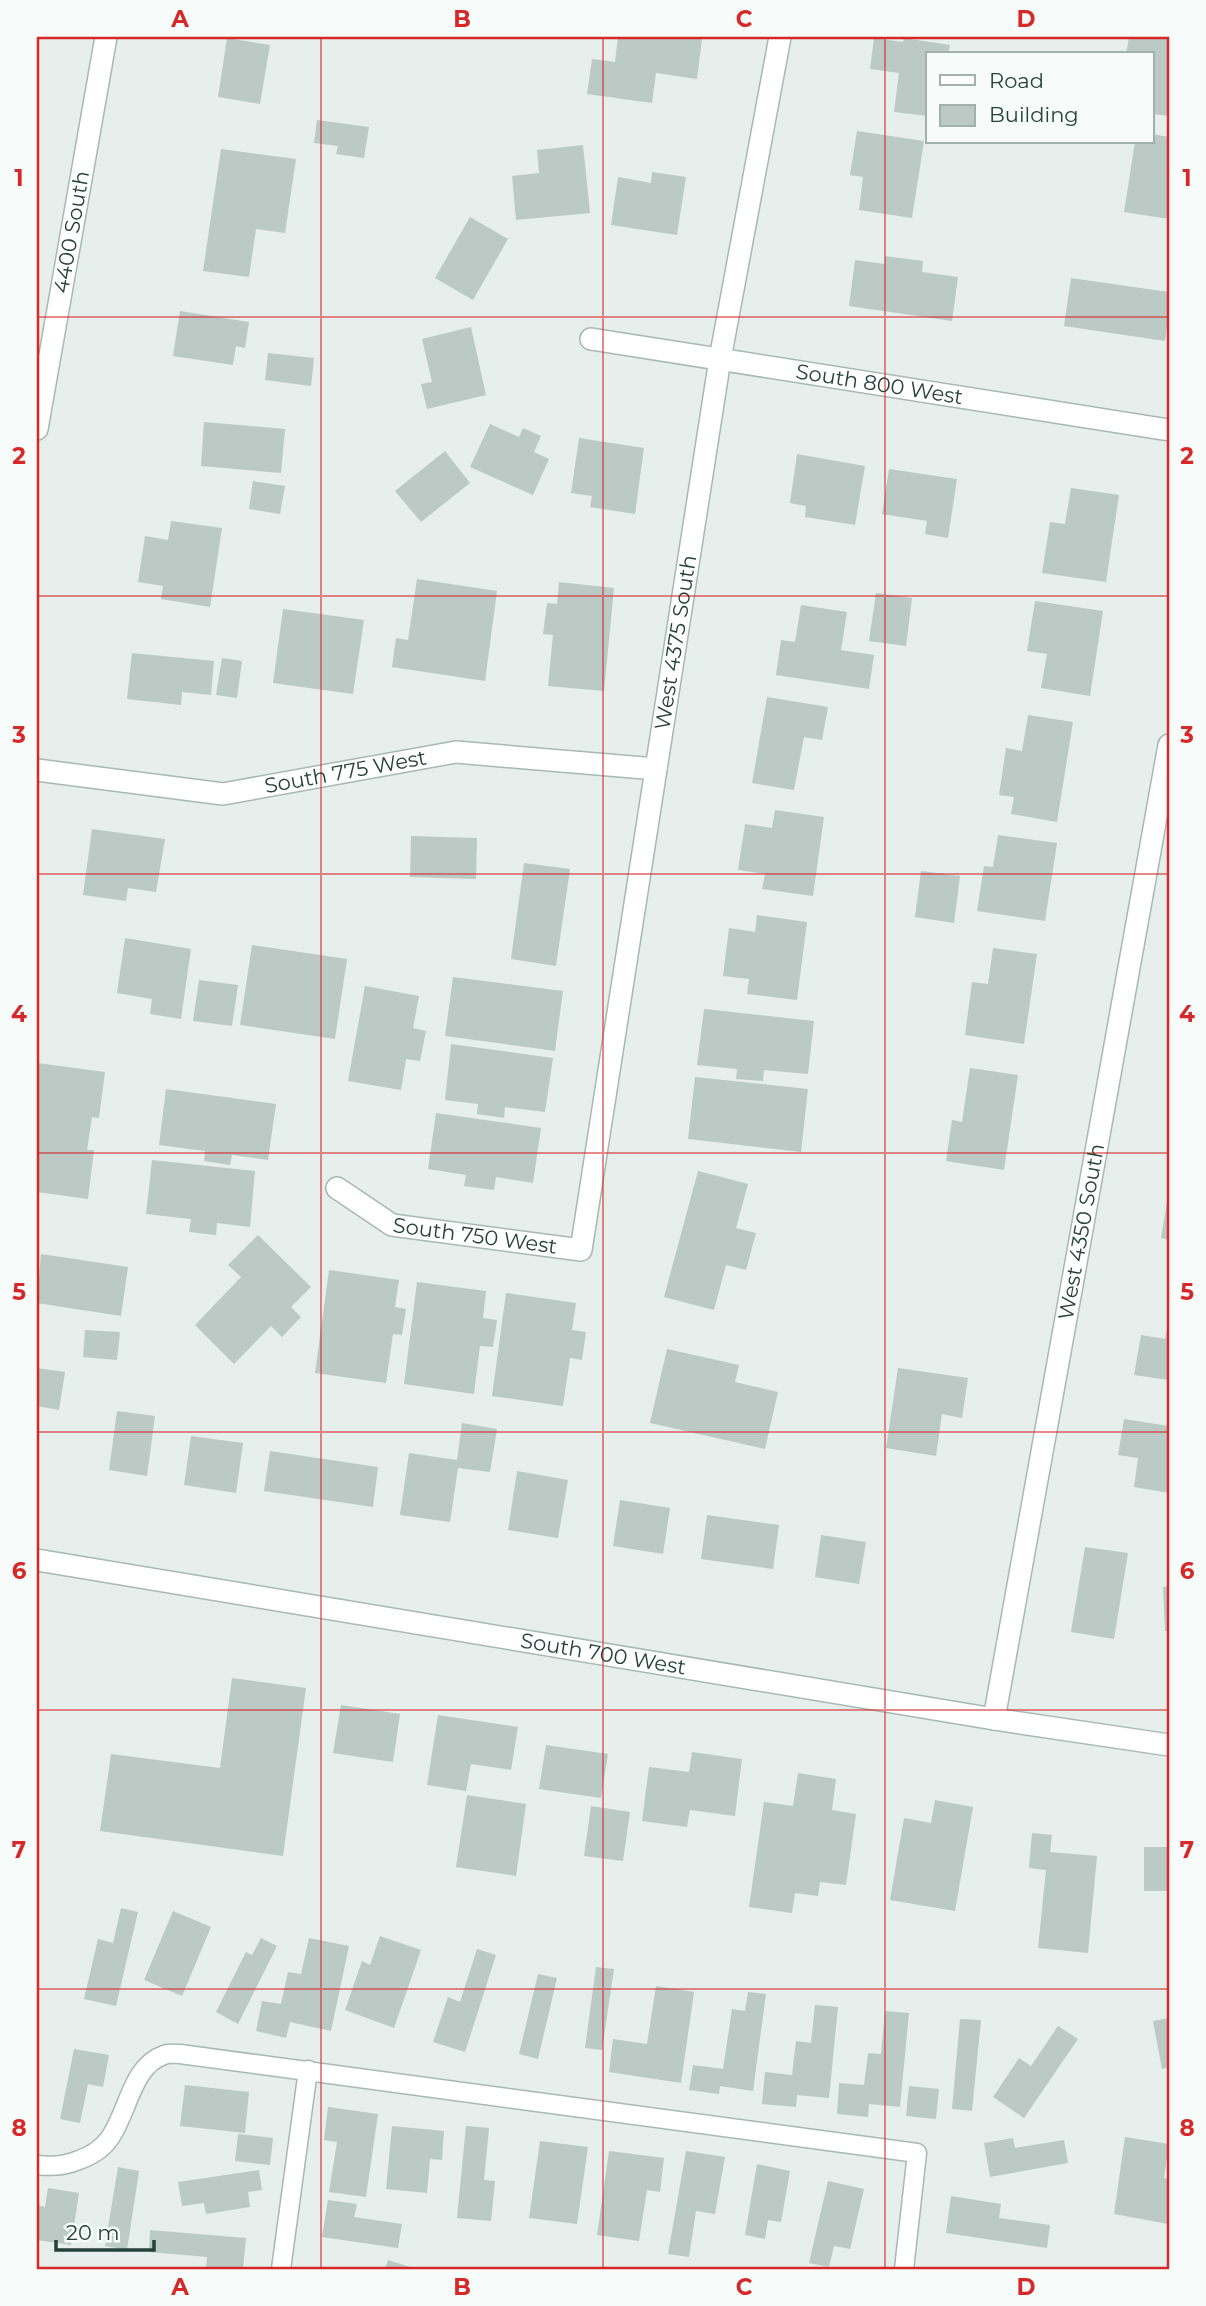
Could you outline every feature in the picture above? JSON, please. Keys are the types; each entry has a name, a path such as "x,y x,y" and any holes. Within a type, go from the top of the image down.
{"street":[{"name":"4400 South","path":"37,429 106,37"},
{"name":"West 4375 South","path":"582,1250 720,359 780,37"},
{"name":"South 800 West","path":"591,339 1169,430"},
{"name":"West 4350 South","path":"995,1719 1169,745"},
{"name":"South 775 West","path":"37,770 223,794 456,752 656,769"},
{"name":"South 750 West","path":"337,1188 392,1225 582,1250"},
{"name":"South 700 West","path":"37,1560 995,1719 1169,1745"}],"lane":[{"path":"37,2165 67,2165 88,2157 108,2140 141,2075 150,2064 164,2054 180,2054 917,2153 904,2269"},
{"path":"281,2269 308,2070"}],"building":[{"path":"618,37 702,39 697,79 656,73 652,103 587,94 592,59 615,62"},
{"path":"1129,37 1169,37 1169,116 1154,114 1154,52 1126,52"},
{"path":"227,38 270,45 260,104 218,97"},
{"path":"874,38 903,42 904,38 950,45 948,52 926,52 926,116 894,112 899,73 870,69"},
{"path":"317,120 369,127 364,158 336,154 338,146 314,143"},
{"path":"857,131 924,141 912,218 859,210 863,177 850,175"},
{"path":"1154,134 1169,137 1169,219 1124,212 1135,144 1154,144"},
{"path":"583,145 590,213 516,220 512,176 539,173 537,150"},
{"path":"221,149 296,159 285,233 256,229 249,277 203,271"},
{"path":"652,172 686,177 677,235 611,225 618,177 651,183"},
{"path":"470,217 508,239 473,300 435,278"},
{"path":"885,256 923,261 922,272 958,277 952,321 849,306 855,260 884,264"},
{"path":"1071,278 1169,292 1165,341 1064,326"},
{"path":"180,311 249,322 245,348 236,346 233,365 173,356"},
{"path":"471,327 486,395 427,409 421,384 432,382 422,339"},
{"path":"268,353 314,358 311,386 265,380"},
{"path":"204,422 285,429 281,473 201,466"},
{"path":"490,424 519,437 523,428 541,436 534,452 549,459 533,495 470,467"},
{"path":"579,438 644,448 635,514 590,507 592,496 571,493"},
{"path":"445,451 470,483 421,522 395,491"},
{"path":"797,454 865,466 855,525 805,517 806,506 790,503"},
{"path":"889,469 957,479 948,538 925,534 927,521 882,514"},
{"path":"253,481 285,486 280,514 249,509"},
{"path":"1071,488 1119,495 1106,582 1042,573 1050,522 1065,524"},
{"path":"171,521 222,528 210,607 161,599 163,586 138,582 145,536 168,540"},
{"path":"417,579 497,591 485,681 392,667 396,638 408,640"},
{"path":"559,582 614,588 604,691 548,686 553,635 543,634 547,603 557,604"},
{"path":"876,593 912,598 906,646 869,641"},
{"path":"1035,601 1103,611 1090,696 1041,688 1047,654 1027,651"},
{"path":"801,605 847,612 841,650 874,655 869,689 776,675 781,640 795,642"},
{"path":"283,609 364,620 353,694 273,683"},
{"path":"132,653 214,661 211,695 182,692 181,705 127,699"},
{"path":"222,658 242,661 237,698 216,695"},
{"path":"767,697 828,707 822,740 804,737 794,790 752,783"},
{"path":"1028,715 1073,722 1057,822 1011,814 1014,797 999,795 1006,748 1022,751"},
{"path":"775,810 824,817 813,896 762,889 765,874 738,870 745,824 772,828"},
{"path":"92,829 165,839 156,892 128,888 126,901 83,895"},
{"path":"998,835 1057,843 1045,921 977,911 984,866 993,867"},
{"path":"411,836 477,838 476,879 410,877"},
{"path":"524,863 570,869 556,966 511,959"},
{"path":"921,871 960,876 954,923 915,917"},
{"path":"757,915 807,922 797,1000 747,994 749,979 723,976 729,928 755,932"},
{"path":"125,938 191,949 181,1019 150,1014 152,999 117,993"},
{"path":"252,945 347,959 335,1039 240,1025"},
{"path":"993,948 1037,954 1024,1044 965,1035 972,982 988,984"},
{"path":"453,977 563,991 555,1051 445,1036"},
{"path":"199,980 238,985 232,1026 193,1021"},
{"path":"365,986 419,996 413,1028 426,1031 420,1061 406,1059 401,1090 348,1081"},
{"path":"704,1009 814,1021 808,1074 764,1070 763,1081 736,1079 737,1069 697,1065"},
{"path":"451,1044 553,1058 545,1112 505,1107 504,1118 477,1114 478,1104 445,1100"},
{"path":"37,1063 105,1072 99,1118 92,1117 87,1150 94,1150 88,1199 37,1192"},
{"path":"970,1068 1018,1075 1004,1170 946,1161 952,1120 962,1122"},
{"path":"695,1077 808,1089 801,1152 688,1139"},
{"path":"166,1089 276,1104 268,1160 232,1155 230,1165 204,1161 205,1151 159,1145"},
{"path":"436,1113 541,1128 533,1183 496,1177 494,1190 464,1186 466,1175 428,1169"},
{"path":"152,1160 255,1171 250,1227 217,1223 216,1235 189,1232 191,1219 146,1214"},
{"path":"698,1171 748,1184 736,1228 756,1233 746,1270 726,1265 714,1310 664,1297"},
{"path":"1169,1196 1169,1240 1161,1238"},
{"path":"258,1235 311,1287 291,1307 301,1317 282,1337 271,1326 234,1364 195,1325 241,1277 228,1265"},
{"path":"41,1254 128,1267 121,1316 37,1303"},
{"path":"329,1270 399,1280 395,1307 406,1309 402,1335 393,1334 386,1383 315,1373"},
{"path":"417,1282 486,1291 483,1318 497,1320 493,1347 480,1346 474,1394 404,1384"},
{"path":"506,1293 576,1303 572,1330 586,1332 582,1360 570,1358 563,1406 492,1396"},
{"path":"1168,1324 1169,1380 1134,1375 1141,1335 1165,1339"},
{"path":"85,1330 120,1332 117,1360 83,1357"},
{"path":"667,1349 739,1365 735,1382 778,1392 765,1449 650,1423"},
{"path":"37,1368 65,1372 59,1410 37,1406"},
{"path":"898,1368 968,1378 962,1418 942,1414 936,1456 886,1448"},
{"path":"117,1411 155,1416 147,1476 109,1470"},
{"path":"1124,1419 1169,1426 1169,1493 1134,1487 1138,1458 1118,1455"},
{"path":"462,1423 497,1429 490,1472 458,1468 450,1522 400,1515 409,1453 457,1460"},
{"path":"191,1436 243,1443 236,1493 184,1485"},
{"path":"270,1451 378,1467 373,1507 264,1491"},
{"path":"517,1471 568,1480 558,1538 508,1530"},
{"path":"620,1500 670,1508 663,1554 613,1546"},
{"path":"707,1515 779,1525 773,1569 701,1559"},
{"path":"821,1535 866,1542 859,1584 815,1577"},
{"path":"1085,1547 1128,1553 1114,1639 1071,1632"},
{"path":"1169,1586 1169,1631 1165,1631 1163,1587"},
{"path":"232,1678 306,1688 283,1856 100,1831 111,1754 220,1768"},
{"path":"341,1705 400,1714 393,1762 333,1753"},
{"path":"438,1715 518,1727 511,1770 471,1764 466,1791 427,1785"},
{"path":"546,1745 608,1754 601,1798 539,1789"},
{"path":"692,1752 742,1759 735,1816 690,1810 687,1827 642,1821 649,1767 689,1772"},
{"path":"798,1773 836,1779 832,1810 856,1814 846,1885 820,1882 818,1896 795,1893 792,1913 749,1907 764,1802 793,1806"},
{"path":"467,1795 526,1804 516,1876 456,1867"},
{"path":"935,1800 973,1807 955,1911 890,1900 904,1818 931,1823"},
{"path":"591,1806 630,1812 623,1861 584,1856"},
{"path":"1032,1833 1052,1835 1050,1852 1097,1856 1088,1953 1038,1948 1046,1870 1029,1868"},
{"path":"1144,1847 1169,1847 1169,1891 1144,1891"},
{"path":"121,1908 138,1912 116,2006 84,1999 98,1939 113,1943"},
{"path":"173,1911 211,1927 182,1996 144,1980"},
{"path":"380,1936 421,1950 394,2028 345,2010 362,1961 370,1965"},
{"path":"261,1938 277,1946 238,2024 216,2012 246,1952 252,1955"},
{"path":"309,1938 349,1946 331,2031 290,2022 286,2038 256,2031 262,2001 281,2004 288,1972 301,1974"},
{"path":"477,1949 496,1955 465,2052 433,2042 448,1997 460,2002"},
{"path":"596,1967 614,1969 602,2050 585,2048"},
{"path":"538,1974 557,1978 538,2059 519,2054"},
{"path":"656,1986 694,1992 681,2083 609,2072 613,2039 647,2044"},
{"path":"748,1992 766,1994 753,2091 720,2086 719,2094 689,2090 693,2065 723,2069 732,2009 745,2011"},
{"path":"815,2005 838,2007 829,2098 797,2095 796,2107 762,2104 765,2072 792,2075 796,2041 811,2043"},
{"path":"885,2011 909,2013 900,2107 869,2104 868,2117 837,2114 839,2083 864,2085 868,2053 881,2054"},
{"path":"1169,2018 1169,2067 1162,2069 1153,2021"},
{"path":"960,2019 981,2020 972,2111 952,2109"},
{"path":"1058,2026 1078,2039 1024,2118 993,2097 1019,2058 1031,2066"},
{"path":"74,2049 109,2055 103,2087 88,2084 80,2123 60,2119"},
{"path":"185,2085 249,2092 245,2133 180,2126"},
{"path":"909,2086 939,2089 936,2119 906,2116"},
{"path":"328,2107 378,2114 366,2197 329,2192 337,2142 324,2140"},
{"path":"392,2126 444,2131 442,2160 430,2159 427,2193 386,2189"},
{"path":"466,2126 489,2128 484,2180 495,2181 491,2221 457,2218"},
{"path":"238,2134 273,2138 270,2165 235,2161"},
{"path":"1125,2137 1169,2144 1164,2178 1169,2179 1168,2224 1114,2214"},
{"path":"1013,2138 1015,2148 1064,2140 1068,2163 990,2177 984,2143"},
{"path":"540,2141 588,2147 577,2224 529,2218"},
{"path":"609,2151 664,2158 660,2192 647,2190 639,2241 597,2235"},
{"path":"686,2151 725,2157 715,2214 696,2211 689,2257 668,2254"},
{"path":"757,2164 790,2171 781,2222 768,2220 765,2239 745,2235"},
{"path":"118,2167 139,2171 127,2250 105,2246"},
{"path":"259,2170 262,2190 248,2192 250,2207 206,2214 204,2203 182,2206 178,2182"},
{"path":"828,2181 864,2189 850,2249 834,2246 829,2267 809,2263"},
{"path":"48,2188 79,2193 71,2245 37,2240 37,2205 45,2207"},
{"path":"951,2196 1001,2204 999,2218 1050,2225 1047,2248 946,2233"},
{"path":"328,2200 357,2204 354,2217 402,2224 398,2248 322,2237"},
{"path":"150,2230 246,2238 243,2269 206,2269 207,2257 149,2252"},
{"path":"388,2260 410,2267 385,2269"}]}
